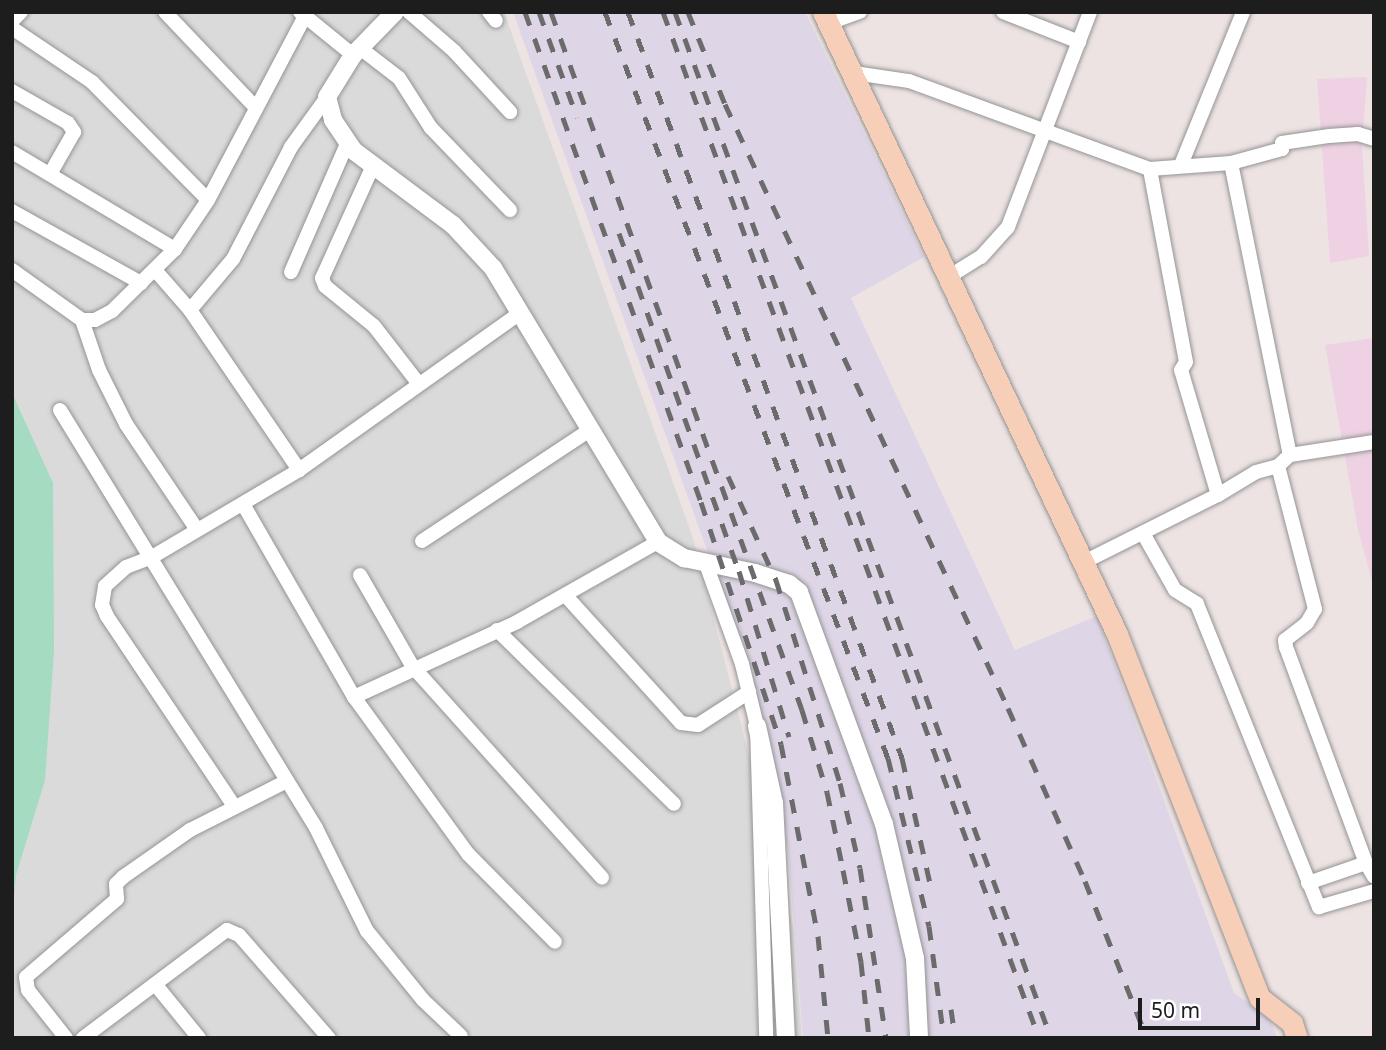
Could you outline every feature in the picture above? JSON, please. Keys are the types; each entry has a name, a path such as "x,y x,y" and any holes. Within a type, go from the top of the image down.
{"main road":[{"path":"826,17 1117,634 1260,998 1292,1023 1297,1038"}],"street":[{"path":"12,21 21,12"},
{"path":"165,12 256,108"},
{"path":"190,310 233,259 291,147 356,52 395,12"},
{"path":"409,12 454,51 510,112"},
{"path":"826,17 860,12"},
{"path":"1003,12 1079,42"},
{"path":"950,276 981,257 1008,227 1090,12"},
{"path":"1181,165 1243,12"},
{"path":"12,270 82,320 95,320 112,311 175,249 208,200 304,14 356,52 399,78 431,128 510,211"},
{"path":"12,28 92,82 208,200"},
{"path":"854,73 890,75 1150,169 1231,163 1282,149 1282,143 1358,134 1374,139"},
{"path":"12,91 68,123 74,132 50,174"},
{"path":"327,97 333,120 347,144 373,168 470,241 522,312 658,542 684,558 789,584 806,605 884,824 915,958 919,1038"},
{"path":"291,272 347,144"},
{"path":"12,152 175,249"},
{"path":"1231,163 1290,455"},
{"path":"373,168 322,278 325,286 374,326 419,384"},
{"path":"1150,169 1186,362 1181,370 1218,495"},
{"path":"12,211 141,283"},
{"path":"155,270 190,310 299,470"},
{"path":"234,806 102,605 102,594 114,575 152,557 196,528 243,504 299,470 522,312"},
{"path":"82,320 99,370 126,424 196,528"},
{"path":"60,410 336,863 367,932 423,1000 461,1036"},
{"path":"422,541 590,430"},
{"path":"1084,562 1144,535 1256,472 1278,466 1290,455 1374,442"},
{"path":"1278,466 1315,609 1307,623 1285,640 1286,647 1366,863 1374,877"},
{"path":"243,504 354,697 470,855 555,942"},
{"path":"1144,535 1175,590 1196,604 1319,907 1374,891"},
{"path":"354,697 566,596 658,542"},
{"path":"706,564 749,692 774,803 786,1038"},
{"path":"360,575 413,667 602,878"},
{"path":"566,596 681,723 698,725 749,692"},
{"path":"497,631 674,804"},
{"path":"757,726 766,1038"},
{"path":"66,1038 28,990 26,977 117,899 116,884 123,877 190,830 285,782"},
{"path":"1308,883 1366,863"},
{"path":"83,1038 223,932 234,932 330,1038"},
{"path":"155,984 199,1038"}],"shaded area":[{"path":"12,12 504,12 693,538 794,930 802,1038 12,1038"},
{"path":"513,12 805,12 924,257 851,298 1015,650 1097,616 1234,993 1269,1017 1277,1038 803,1038 788,851 762,717 707,550"},
{"path":"1367,77 1362,145 1369,256 1330,263 1317,79"},
{"path":"1374,338 1374,588 1358,530 1325,345"},
{"path":"12,393 53,483 54,651 45,780 16,875 12,918"}],"railway":[{"path":"525,12 701,502 781,744 818,936 828,1038"},
{"path":"539,12 577,117"},
{"path":"551,12 802,710 827,792 843,870 861,962 869,1038"},
{"path":"605,12 888,758 929,926 944,1038"},
{"path":"628,12 902,758 931,888"},
{"path":"663,12 1039,1038"},
{"path":"675,12 1051,1038"},
{"path":"688,12 725,104 1008,708 1085,881 1147,1038"},
{"path":"619,233 739,571 789,737"},
{"path":"728,476 776,580 840,783 860,868 886,1038"},
{"path":"951,1009 955,1038"}]}
